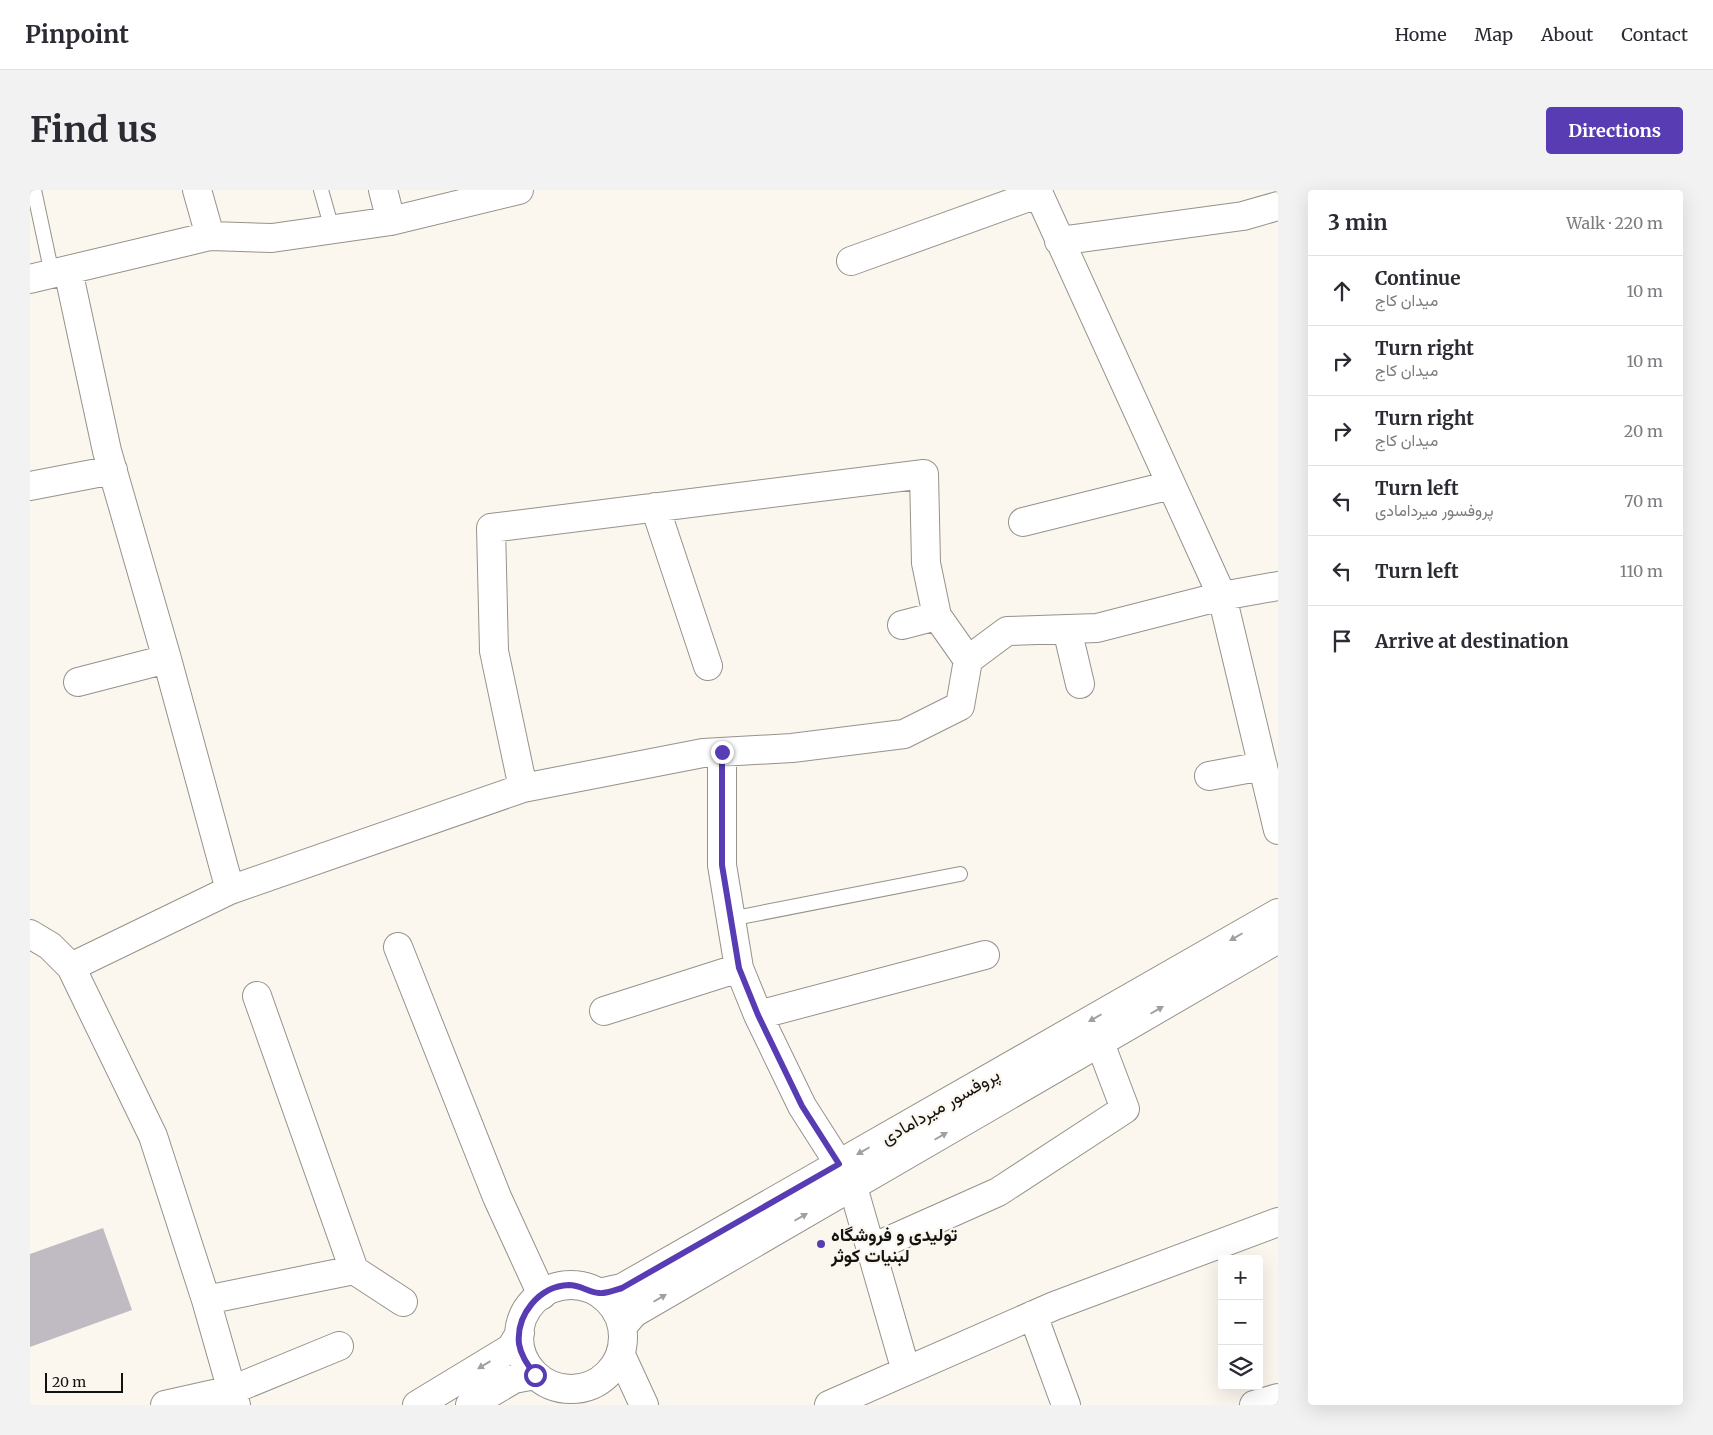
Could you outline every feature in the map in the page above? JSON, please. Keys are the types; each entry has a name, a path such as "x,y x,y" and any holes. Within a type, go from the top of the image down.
{"street":[{"path":"197,190 210,236"},
{"path":"383,190 391,221"},
{"path":"230,890 113,470 50,274 210,236 272,238 391,221 519,190"},
{"path":"851,261 1037,192 1222,596 1278,830"},
{"path":"1059,240 1243,216 1276,214"},
{"path":"30,486 113,470"},
{"path":"523,788 494,651 490,528 924,474 926,562 937,616 968,660"},
{"path":"1023,522 1171,485"},
{"path":"655,507 708,666"},
{"path":"71,967 230,890 523,788 703,753 792,748 904,734 960,706 968,660 1007,631 1097,628 1222,596 1278,586"},
{"path":"902,625 937,616"},
{"path":"1067,629 1080,684"},
{"path":"78,682 167,659"},
{"path":"722,752 722,865 739,968 758,1015 802,1106 839,1164"},
{"path":"1210,776 1263,766"},
{"name":"پروفسور میردامادی","path":"599,1293 622,1288 1278,912"},
{"path":"30,934 50,946 71,967 153,1136 206,1300 234,1398"},
{"name":"پروفسور میردامادی","path":"622,1328 634,1313 1278,939"},
{"path":"398,947 497,1197 542,1295"},
{"path":"758,1015 985,955"},
{"path":"604,1011 739,968"},
{"path":"257,996 354,1270 403,1302"},
{"path":"870,1249 998,1192 1125,1109 1100,1043"},
{"path":"853,1187 906,1371"},
{"path":"829,1405 1033,1316 1278,1222"},
{"path":"206,1300 354,1270"},
{"path":"568,1285 585,1287 599,1293 613,1306 624,1338 621,1355 612,1370 599,1381 583,1388 566,1389 549,1384 535,1375 525,1361 519,1345 520,1333 526,1312 542,1295 551,1289 568,1285"},
{"path":"1033,1316 1066,1405"},
{"path":"416,1405 507,1351 520,1333"},
{"path":"165,1405 234,1398 339,1346"},
{"path":"621,1355 644,1405"},
{"path":"470,1405 514,1379 535,1375"},
{"path":"1254,1405 1278,1398"}],"lane":[{"path":"34,190 50,274"},
{"path":"321,190 332,229"},
{"path":"730,919 960,874"}],"building":[{"path":"103,1228 132,1310 30,1347 30,1254"}],"place":[{"name":"تولیدی و فروشگاه لبنیات کوثر","path":"821,1244"}],"route":[{"path":"535,1375 525,1361 519,1345 520,1328 526,1312 536,1298 551,1289 568,1285 585,1287 599,1293 622,1288 839,1164 802,1106 758,1015 739,968 722,865 722,752"}]}
